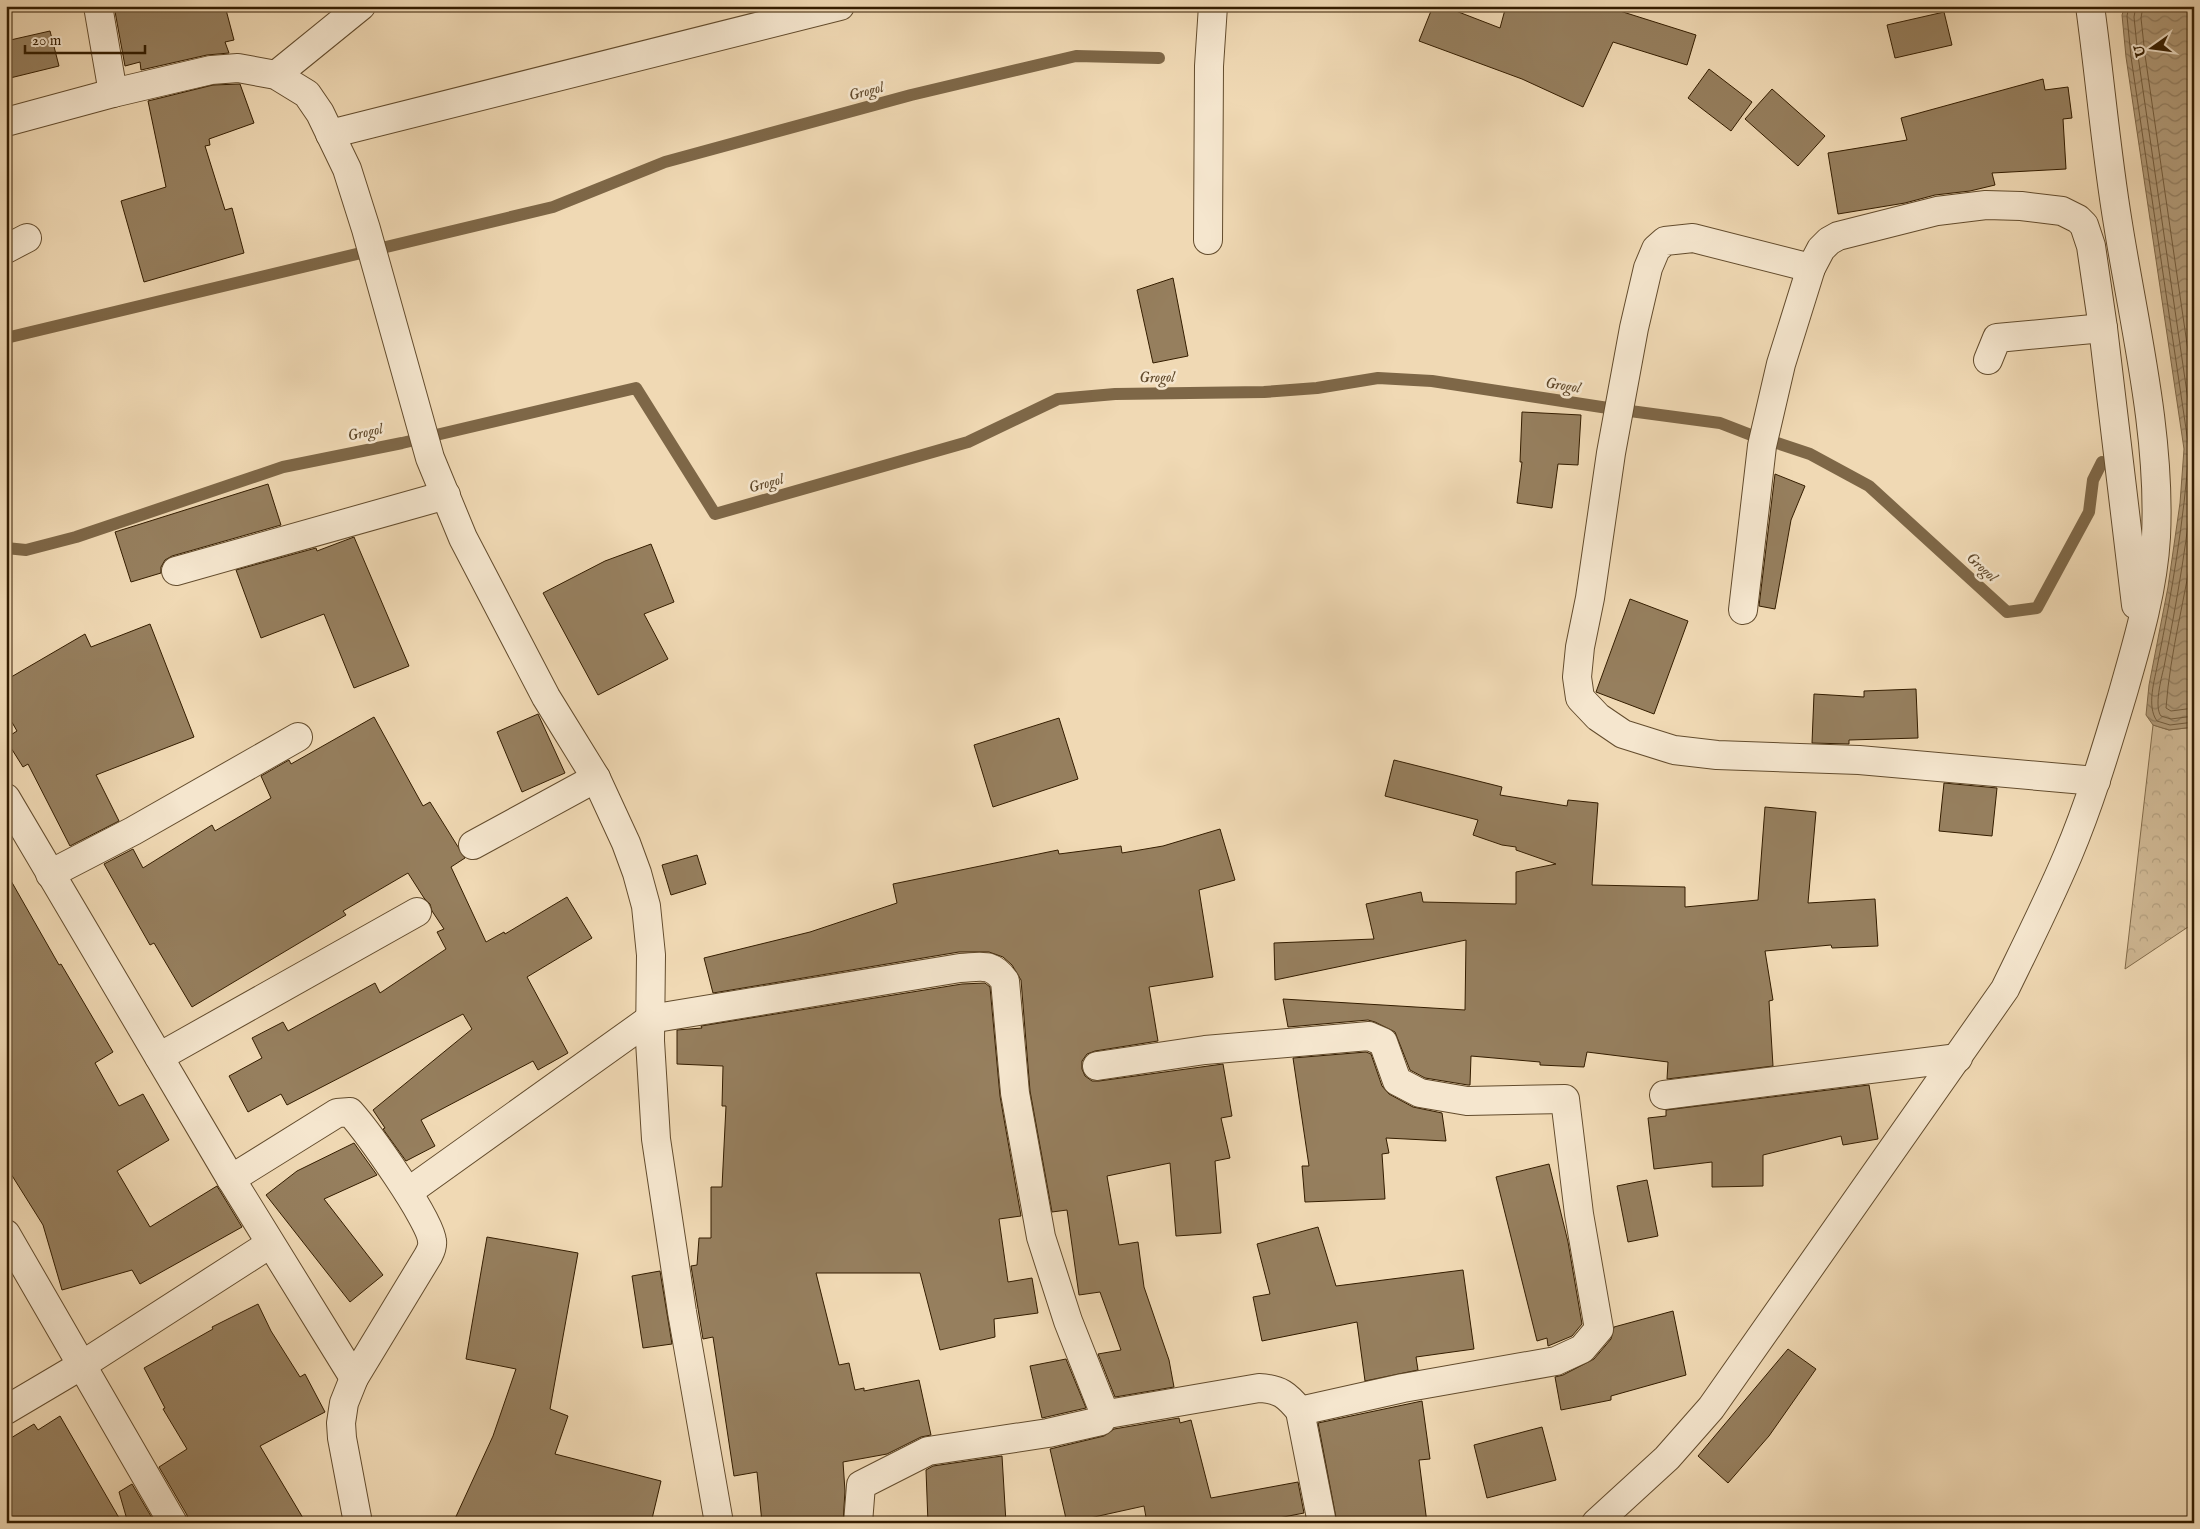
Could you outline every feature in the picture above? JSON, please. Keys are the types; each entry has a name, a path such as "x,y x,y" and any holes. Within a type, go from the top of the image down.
{"street":[{"path":"98,6 113,93"},
{"path":"276,74 361,6"},
{"path":"330,134 840,6"},
{"path":"1208,240 1209,76 1213,6"},
{"path":"1596,1523 1667,1458 1711,1408 1958,1058 2010,981 2069,853 2096,781 2138,639 2154,554 2156,504 2152,436 2117,220 2090,6"},
{"path":"6,122 113,93 211,70 238,68 276,74 307,94 330,134 347,170 366,229 430,458 463,538 546,697 596,778 626,843 637,873 646,906 651,955 652,1106 656,1139 682,1312 719,1523"},
{"path":"1743,610 1762,446 1780,364 1811,268 1821,249 1838,236 1937,211 1986,205 2021,206 2062,211 2078,219 2084,226 2091,246 2128,533 2138,639"},
{"path":"1811,268 1693,238 1665,241 1656,249 1646,277 1611,453 1590,598 1580,647 1577,677 1580,698 1598,717 1623,734 1674,750 1717,755 1858,760 2096,781"},
{"path":"1988,360 1997,338 2103,328"},
{"path":"176,572 446,495"},
{"path":"50,874 133,830 298,737"},
{"path":"473,844 596,778"},
{"path":"6,798 231,1179 354,1378"},
{"path":"159,1057 417,912"},
{"path":"408,1192 650,1018 960,968 986,966 998,971 1005,982 1015,1093 1041,1237 1068,1321 1102,1407 1101,1421 1096,1424 1048,1433 928,1451 861,1485 858,1523"},
{"path":"1097,1066 1205,1050 1369,1036 1383,1042 1397,1081 1420,1093 1467,1101 1565,1099 1579,1214 1599,1330 1582,1349 1556,1361 1404,1388 1300,1411"},
{"path":"1664,1095 1958,1058"},
{"path":"231,1179 337,1113 346,1111 353,1115 408,1192 430,1231 431,1250 354,1378 344,1403 341,1423 342,1438 358,1523"},
{"path":"6,1234 173,1523"},
{"path":"6,1410 82,1364 270,1244"},
{"path":"1102,1416 1260,1388 1275,1389 1289,1398 1300,1411 1322,1523"}],"green space":[{"path":"2153,725 2169,730 2194,727 2194,923 2125,969"}],"water":[{"path":"2125,6 2194,6 2194,727 2169,730 2153,725 2146,715 2149,685 2168,587 2180,503 2184,449 2126,57 2122,15"}],"building":[{"path":"114,6 225,6 234,40 225,42 229,53 207,55 141,70 140,62 125,66"},
{"path":"1433,6 1443,6 1500,28 1506,6 1604,6 1696,35 1687,65 1613,42 1583,107 1522,79 1419,41"},
{"path":"1944,12 1952,45 1895,58 1887,25"},
{"path":"50,31 59,66 6,79 6,41"},
{"path":"1709,69 1752,102 1731,131 1688,98"},
{"path":"2043,79 2045,90 2068,87 2072,118 2063,119 2066,169 1992,173 1995,185 1838,214 1828,153 1907,140 1901,118"},
{"path":"240,84 254,123 209,139 210,145 205,146 225,210 232,208 244,253 144,282 121,201 166,187 148,101 213,85"},
{"path":"1772,89 1825,136 1798,166 1745,119"},
{"path":"1173,278 1188,356 1153,363 1137,290"},
{"path":"1522,412 1581,415 1578,465 1558,464 1552,508 1517,503 1522,462 1520,462"},
{"path":"1775,474 1805,486 1791,520 1775,609 1759,606"},
{"path":"268,484 281,525 172,556 165,560 161,567 161,573 131,582 115,532"},
{"path":"354,537 409,666 354,688 324,614 261,638 236,570 316,548 317,551"},
{"path":"651,544 674,602 644,614 668,659 598,695 543,593 605,561"},
{"path":"1630,599 1688,621 1654,714 1596,692"},
{"path":"150,624 194,737 96,775 119,821 70,846 28,764 23,767 6,740 6,738 17,731 6,712 6,680 85,634 91,647"},
{"path":"1916,689 1918,738 1849,740 1849,744 1812,743 1814,694 1864,697 1864,691"},
{"path":"538,714 565,773 522,792 497,732"},
{"path":"374,717 423,806 430,802 465,858 451,867 486,942 504,932 505,934 567,897 592,938 527,977 568,1053 538,1070 533,1061 421,1120 435,1146 406,1161 383,1129 385,1128 373,1110 472,1029 463,1014 287,1105 281,1094 248,1112 229,1076 262,1058 252,1038 283,1022 288,1031 375,983 380,993 446,949 437,932 444,929 432,911 430,904 408,873 343,911 346,915 192,1007 154,943 150,945 104,864 133,849 143,868 212,825 215,831 271,798 261,776 289,760 291,764"},
{"path":"1059,718 1078,779 993,807 974,745"},
{"path":"1394,760 1502,787 1500,795 1567,806 1568,800 1598,803 1592,885 1685,887 1685,907 1758,900 1765,807 1816,812 1808,903 1875,899 1878,946 1832,948 1831,945 1765,951 1773,1000 1769,1001 1773,1066 1667,1079 1668,1062 1587,1052 1584,1067 1540,1065 1540,1062 1471,1056 1470,1085 1468,1085 1425,1078 1410,1070 1395,1032 1375,1022 1368,1020 1288,1027 1283,999 1465,1010 1466,940 1275,980 1274,943 1374,939 1366,904 1421,892 1423,902 1516,904 1516,872 1556,864 1516,850 1516,847 1502,845 1473,835 1478,820 1385,796"},
{"path":"1944,783 1997,788 1992,836 1939,831"},
{"path":"1220,829 1235,880 1199,890 1213,977 1149,987 1158,1041 1095,1051 1087,1054 1082,1061 1082,1069 1085,1076 1092,1081 1223,1064 1232,1116 1221,1118 1230,1158 1215,1161 1221,1233 1176,1236 1170,1163 1107,1176 1119,1245 1138,1242 1144,1287 1169,1360 1174,1387 1115,1397 1098,1354 1121,1350 1100,1292 1079,1295 1067,1210 1052,1212 1030,1091 1021,980 1012,965 1003,957 989,952 959,952 713,993 704,958 810,932 897,903 893,884 1058,850 1059,854 1121,846 1122,853 1163,846"},
{"path":"697,855 706,884 671,895 662,865"},
{"path":"6,872 59,965 61,964 113,1052 95,1063 119,1106 143,1094 169,1140 117,1171 150,1227 217,1186 242,1227 140,1284 132,1270 62,1290 43,1225 6,1166"},
{"path":"985,983 990,987 1000,1096 1021,1216 999,1219 1008,1282 1032,1278 1038,1313 994,1319 995,1337 940,1350 920,1273 816,1273 839,1365 849,1363 855,1390 864,1388 864,1391 919,1380 931,1435 921,1437 887,1454 843,1462 845,1491 843,1523 762,1523 757,1472 734,1476 713,1337 703,1339 691,1266 697,1265 699,1238 711,1238 711,1187 722,1187 726,1106 722,1106 723,1066 677,1064 677,1030 702,1028 701,1026 962,984"},
{"path":"1366,1052 1371,1054 1382,1086 1389,1094 1413,1107 1442,1113 1446,1141 1386,1138 1389,1153 1382,1154 1385,1199 1305,1202 1302,1166 1309,1166 1293,1058"},
{"path":"1869,1085 1878,1139 1843,1145 1841,1136 1763,1155 1763,1186 1712,1187 1712,1162 1654,1169 1648,1118 1666,1116 1666,1110"},
{"path":"354,1143 377,1175 324,1199 383,1275 350,1302 266,1195 297,1171"},
{"path":"1549,1164 1568,1242 1582,1324 1572,1336 1548,1346 1547,1338 1537,1341 1496,1177"},
{"path":"1647,1180 1658,1236 1628,1242 1617,1186"},
{"path":"1318,1227 1336,1286 1463,1270 1474,1349 1416,1357 1418,1370 1365,1381 1357,1322 1262,1341 1253,1297 1270,1294 1257,1244"},
{"path":"487,1237 578,1253 550,1409 568,1416 555,1454 661,1481 651,1523 453,1523 493,1436 516,1369 466,1359"},
{"path":"660,1271 672,1344 643,1348 632,1276"},
{"path":"258,1304 271,1331 300,1377 305,1374 325,1412 260,1446 306,1523 189,1523 187,1515 159,1467 187,1449 163,1409 165,1408 144,1368 213,1329 212,1327"},
{"path":"1673,1311 1686,1375 1611,1396 1611,1400 1561,1410 1555,1377 1563,1375 1594,1359 1611,1339 1614,1327"},
{"path":"1788,1349 1816,1369 1769,1436 1728,1483 1698,1456"},
{"path":"1066,1359 1086,1408 1042,1418 1030,1366"},
{"path":"1422,1401 1430,1459 1419,1460 1427,1523 1337,1523 1318,1423"},
{"path":"60,1416 122,1523 6,1523 6,1441 34,1424 38,1430"},
{"path":"1179,1418 1180,1423 1191,1420 1211,1498 1298,1482 1304,1513 1253,1523 1147,1523 1144,1506 1067,1523 1050,1449 1104,1436 1114,1429"},
{"path":"1542,1427 1556,1480 1487,1498 1474,1445"},
{"path":"1002,1456 1006,1523 928,1523 926,1470 933,1466"},
{"path":"132,1484 155,1523 128,1523 119,1492"}],"waterway":[{"name":"Grogol","path":"6,338 553,207 665,162 911,95 1076,56 1159,58"},
{"name":"Grogol","path":"6,548 26,550 76,537 283,467 402,443 636,388 715,514 968,442 1058,399 1115,394 1264,392 1317,388 1378,378 1432,381 1608,408"},
{"name":"Grogol","path":"1630,411 1720,423 1751,435"},
{"name":"Grogol","path":"1777,443 1810,454 1869,486 2007,612 2037,608 2089,512 2093,480 2102,462"}]}
